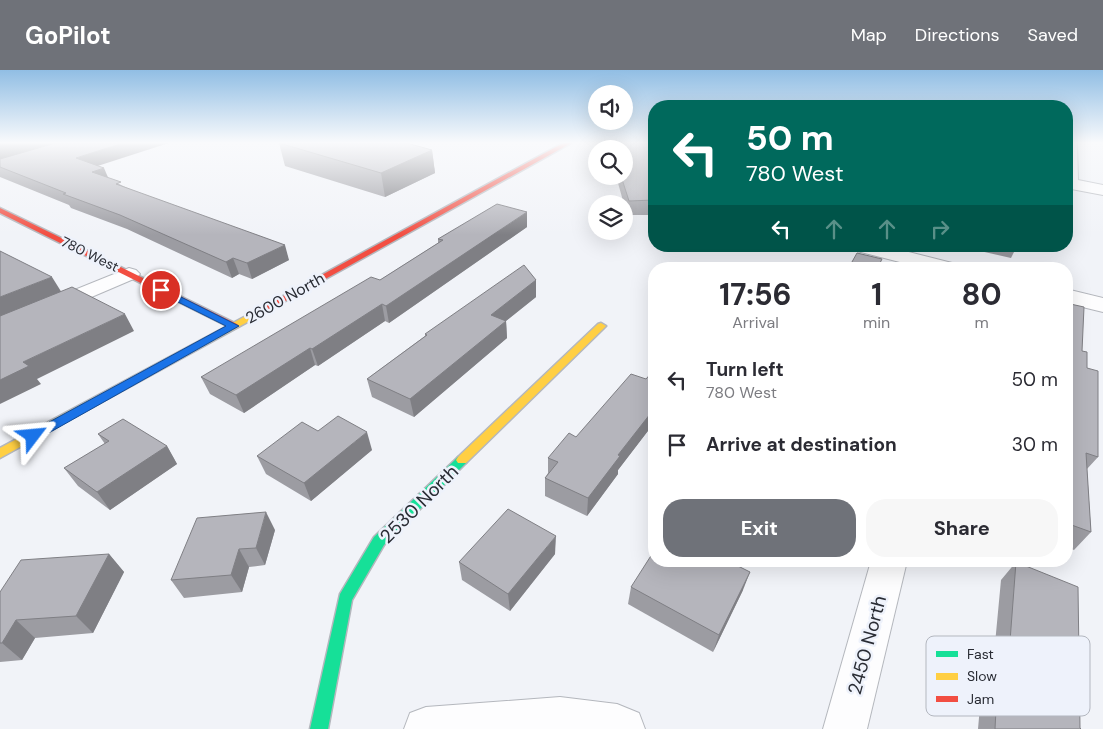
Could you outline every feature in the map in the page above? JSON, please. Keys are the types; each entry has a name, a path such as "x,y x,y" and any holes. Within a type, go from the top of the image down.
{"street":[{"name":"2600 North","path":"0,454 514,173"},
{"path":"1073,185 1103,190"},
{"name":"780 West","path":"0,210 234,326"},
{"path":"884,252 924,262"},
{"path":"0,329 129,274"},
{"path":"1073,298 1103,305"},
{"name":"2530 North","path":"318,729 344,599 379,542 601,326"},
{"name":"2450 North","path":"845,729 887,567"},
{"path":"426,729 560,719 617,726 623,729"}],"building":[{"path":"15,173 94,173 121,182 116,184 285,245 247,263 233,258 226,262 120,215 63,194 66,193"},
{"path":"633,173 648,173 648,200 633,201 633,195 627,195 624,185 633,185"},
{"path":"497,204 527,212 386,306 382,304 236,395 201,377 371,277 380,280 443,240 438,239"},
{"path":"0,251 52,277 0,297"},
{"path":"857,253 882,259 880,262 852,262"},
{"path":"524,265 536,280 491,315 506,321 410,399 367,379 427,335 425,334"},
{"path":"72,287 125,314 23,362 29,366 0,380 0,316"},
{"path":"1073,305 1084,307 1082,351 1087,352 1087,368 1098,371 1098,457 1086,453 1091,532 1073,526"},
{"path":"631,374 646,379 648,377 648,417 588,498 545,478 558,462 548,458 569,433 576,437"},
{"path":"338,416 367,432 304,483 257,456 302,422 318,431"},
{"path":"123,419 167,446 97,492 64,468 109,441 98,434"},
{"path":"508,509 556,536 508,594 459,562"},
{"path":"266,512 256,548 239,549 231,575 171,580 197,518"},
{"path":"109,554 76,616 16,620 2,643 0,643 0,592 21,560"},
{"path":"648,560 648,567 740,567 750,572 719,635 631,587"},
{"path":"1016,567 1028,567 1078,587 1079,636 1010,636"},
{"path":"996,716 1080,716 1081,729 995,729"}],"traffic: fast":[{"path":"319,729 345,599 379,541 462,460"}],"traffic: slow":[{"path":"0,454 259,312"},
{"path":"462,460 601,326"}],"traffic: jam":[{"path":"259,312 514,173"},
{"path":"0,210 234,326"}],"route":[{"path":"33,436 234,326 161,290"}]}
